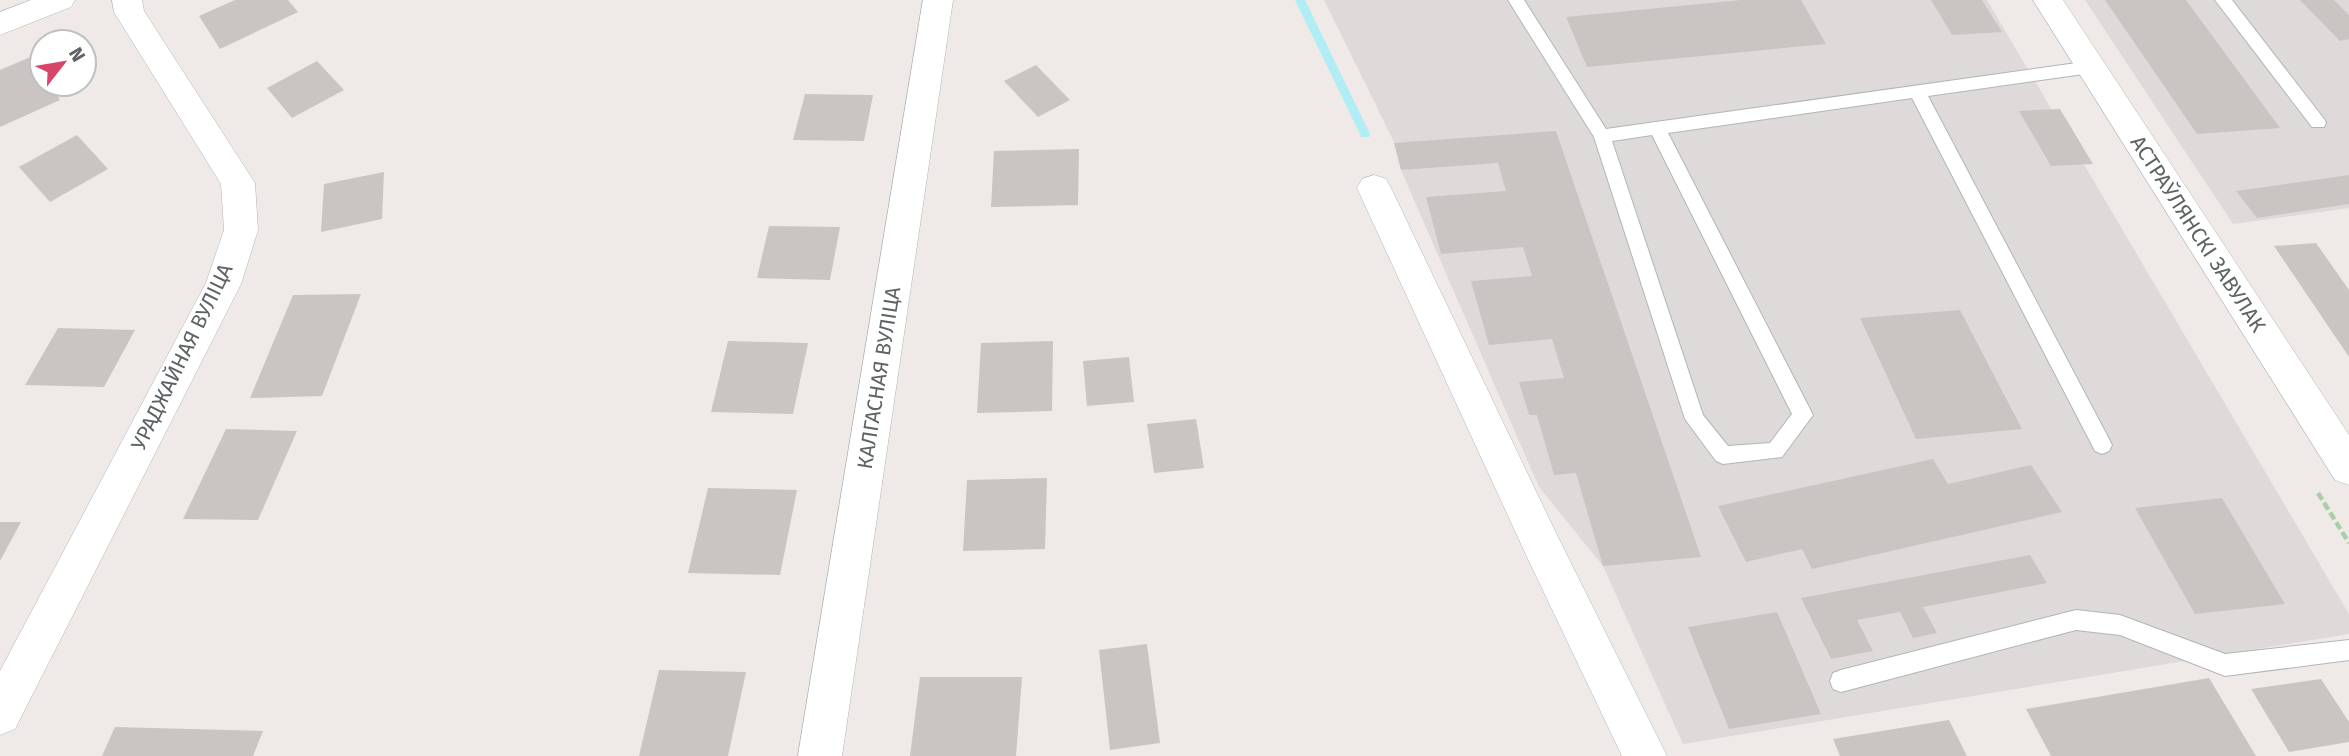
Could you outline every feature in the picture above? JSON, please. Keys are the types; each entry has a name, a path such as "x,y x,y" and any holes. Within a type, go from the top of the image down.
{"street":[{"path":"0,24 60,0"},
{"name":"УРАДЖАЙНАЯ ВУЛІЦА","path":"0,714 223,284 241,230 238,183 130,12 127,0"},
{"name":"КАЛГАСНАЯ ВУЛІЦА","path":"820,756 939,0"},
{"name":"АСТРАЎЛЯНСКІ ЗАВУЛАК","path":"2048,0 2344,451"},
{"path":"1374,188 1465,377 1593,656 1644,756"}],"lane":[{"path":"1516,0 1602,136 1695,419 1723,455 1775,451 1803,415 1657,128"},
{"path":"2222,0 2318,123"},
{"path":"1602,136 2091,67"},
{"path":"1916,90 2102,445"},
{"path":"1841,681 2076,620 2120,625 2225,665 2349,650"}],"shaded area":[{"path":"1324,0 1987,0 2349,614 2349,634 1683,744 1603,566 1539,487 1401,170 1394,142"},
{"path":"2085,0 2349,0 2349,208 2233,224"}],"building":[{"path":"235,0 288,0 298,12 220,49 199,16"},
{"path":"1741,0 1801,0 1826,44 1587,67 1566,17"},
{"path":"1931,0 1982,0 2002,32 1952,35"},
{"path":"2105,0 2186,0 2280,128 2197,134"},
{"path":"2300,0 2334,0 2349,15 2349,39 2340,41"},
{"path":"28,58 28,98 60,100 0,127 0,70"},
{"path":"317,61 344,90 292,118 267,88"},
{"path":"1036,65 1070,100 1038,117 1004,81"},
{"path":"805,94 873,95 864,141 793,140"},
{"path":"2060,109 2093,164 2051,166 2019,111"},
{"path":"1556,131 1701,557 1603,566 1576,473 1554,475 1537,415 1529,415 1519,382 1564,378 1552,339 1489,345 1471,281 1532,276 1523,247 1441,254 1426,197 1506,191 1498,163 1401,170 1394,143"},
{"path":"77,135 108,169 50,202 19,167"},
{"path":"1079,149 1078,205 991,207 994,151"},
{"path":"384,172 382,219 321,232 324,184"},
{"path":"2349,175 2349,204 2257,218 2236,191"},
{"path":"769,226 840,227 830,280 757,278"},
{"path":"2316,243 2349,290 2349,357 2274,246"},
{"path":"361,294 322,396 250,398 293,295"},
{"path":"1960,310 2022,429 1916,439 1860,318"},
{"path":"58,328 135,330 104,387 25,385"},
{"path":"728,341 808,343 793,414 711,412"},
{"path":"1053,341 1052,411 977,413 981,343"},
{"path":"1129,357 1134,402 1087,406 1083,361"},
{"path":"1196,419 1204,468 1154,473 1147,424"},
{"path":"226,429 297,431 258,520 183,519"},
{"path":"1933,459 1948,484 2031,465 2062,512 1812,569 1802,549 1746,562 1718,506"},
{"path":"1047,478 1045,549 963,551 967,480"},
{"path":"708,488 797,490 780,575 688,573"},
{"path":"2222,498 2285,604 2195,614 2135,508"},
{"path":"0,522 21,522 0,561"},
{"path":"2030,555 2047,583 1923,607 1937,633 1913,638 1900,612 1857,620 1873,651 1831,659 1801,598"},
{"path":"1777,612 1821,714 1729,729 1688,627"},
{"path":"1147,644 1160,743 1110,750 1099,650"},
{"path":"659,670 746,672 728,756 639,756"},
{"path":"920,677 1022,677 1016,756 910,756"},
{"path":"2209,678 2256,756 2051,756 2026,709"},
{"path":"2321,679 2349,722 2349,742 2289,752 2251,689"},
{"path":"1949,720 1967,756 1840,756 1833,739"},
{"path":"115,727 263,731 253,756 102,756"}],"waterway":[{"path":"1300,0 1365,134"}]}
